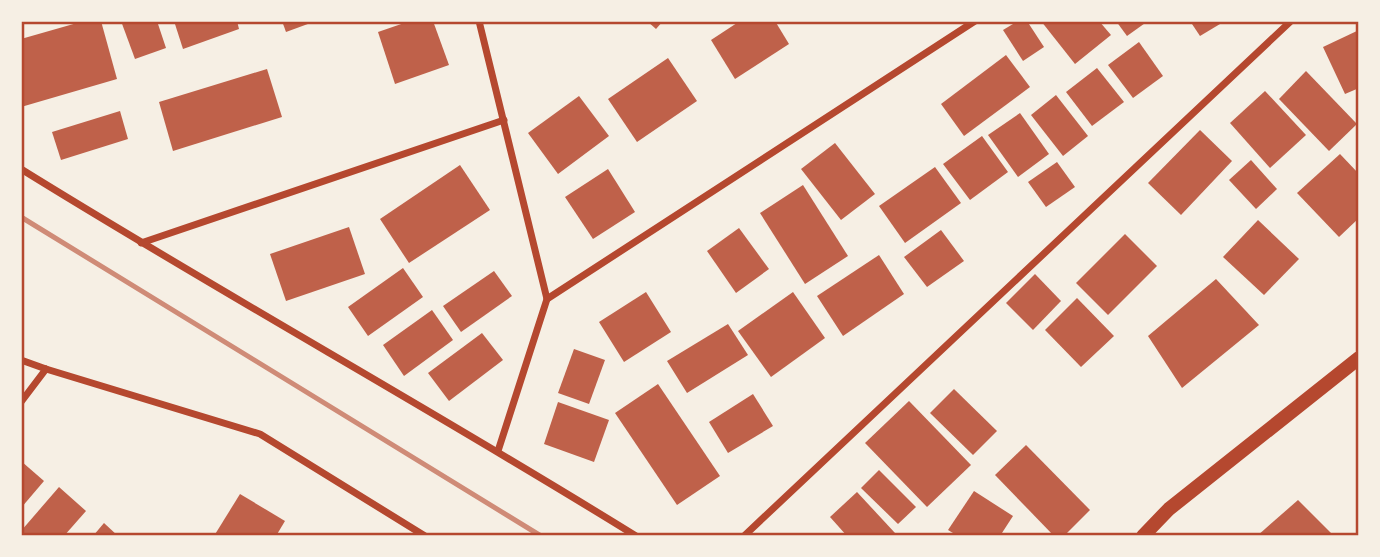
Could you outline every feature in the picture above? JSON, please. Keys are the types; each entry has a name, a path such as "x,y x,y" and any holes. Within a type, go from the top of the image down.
{"main road":[{"path":"1143,536 1169,509 1359,358"}],"street":[{"path":"480,21 547,299 498,451"},
{"path":"547,299 975,21"},
{"path":"744,536 1287,22"},
{"path":"141,243 504,120"},
{"path":"21,169 141,243 498,451 636,536"},
{"path":"21,359 260,434 425,536"},
{"path":"21,402 47,369"}],"building":[{"path":"84,21 101,21 117,79 21,107 21,39"},
{"path":"121,21 157,21 166,48 135,59"},
{"path":"174,21 237,21 239,29 183,49"},
{"path":"282,21 316,21 286,32"},
{"path":"410,21 433,21 449,65 395,84 378,32"},
{"path":"647,21 663,21 656,29"},
{"path":"740,21 775,21 789,44 735,79 711,40"},
{"path":"1018,21 1027,21 1044,47 1023,61 1003,30"},
{"path":"1041,21 1099,21 1111,35 1075,64"},
{"path":"1116,21 1148,21 1127,36"},
{"path":"1190,21 1225,21 1200,36"},
{"path":"1359,30 1359,88 1345,94 1323,47"},
{"path":"1139,42 1163,76 1133,98 1108,65"},
{"path":"1006,55 1030,87 964,136 941,104"},
{"path":"668,58 697,101 637,142 608,99"},
{"path":"1097,68 1124,102 1092,126 1066,92"},
{"path":"267,69 282,117 173,151 159,102"},
{"path":"1306,71 1357,124 1329,151 1279,99"},
{"path":"1265,91 1306,135 1270,168 1230,123"},
{"path":"1056,95 1088,136 1063,156 1031,115"},
{"path":"579,96 609,136 558,174 528,133"},
{"path":"120,111 128,139 61,160 52,132"},
{"path":"1020,113 1049,154 1018,177 988,135"},
{"path":"1200,130 1232,161 1181,215 1148,183"},
{"path":"982,136 1008,172 970,200 943,164"},
{"path":"835,143 875,194 841,220 801,169"},
{"path":"1340,154 1359,174 1359,218 1339,237 1297,193"},
{"path":"1251,160 1277,189 1256,209 1229,180"},
{"path":"1057,162 1075,187 1046,207 1028,182"},
{"path":"460,165 490,210 409,263 380,219"},
{"path":"935,167 961,203 905,243 879,206"},
{"path":"608,169 635,212 593,239 565,197"},
{"path":"803,185 848,256 805,284 760,213"},
{"path":"1258,220 1299,259 1264,295 1223,257"},
{"path":"349,227 365,274 286,301 270,254"},
{"path":"739,228 769,269 736,293 707,251"},
{"path":"941,230 964,261 927,287 904,257"},
{"path":"1125,234 1157,266 1108,315 1076,283"},
{"path":"879,255 904,294 843,336 817,296"},
{"path":"403,268 423,297 368,336 348,307"},
{"path":"494,271 512,296 461,332 443,306"},
{"path":"1035,274 1061,301 1033,330 1006,303"},
{"path":"1216,279 1259,325 1182,388 1148,336"},
{"path":"646,292 671,332 624,362 599,322"},
{"path":"793,292 825,338 771,377 738,331"},
{"path":"1077,298 1114,336 1081,367 1045,330"},
{"path":"432,310 453,340 404,376 383,345"},
{"path":"728,324 748,355 687,393 667,361"},
{"path":"482,333 503,360 449,401 428,373"},
{"path":"574,349 605,360 589,404 558,393"},
{"path":"658,384 720,476 677,505 615,413"},
{"path":"954,389 997,431 973,455 930,413"},
{"path":"753,394 773,426 728,453 709,422"},
{"path":"909,401 971,465 927,507 865,443"},
{"path":"558,402 609,420 594,462 544,444"},
{"path":"1026,445 1090,510 1064,536 1054,536 995,475"},
{"path":"21,461 44,481 21,508"},
{"path":"879,470 916,507 898,524 861,488"},
{"path":"59,487 86,511 64,536 21,536 21,531"},
{"path":"974,491 1013,516 1000,536 958,536 948,530"},
{"path":"857,492 895,533 892,536 847,536 830,517"},
{"path":"240,494 285,521 276,536 214,536"},
{"path":"1298,500 1334,536 1257,536"},
{"path":"104,523 118,536 93,536"}],"railway":[{"path":"21,217 541,536"}]}
